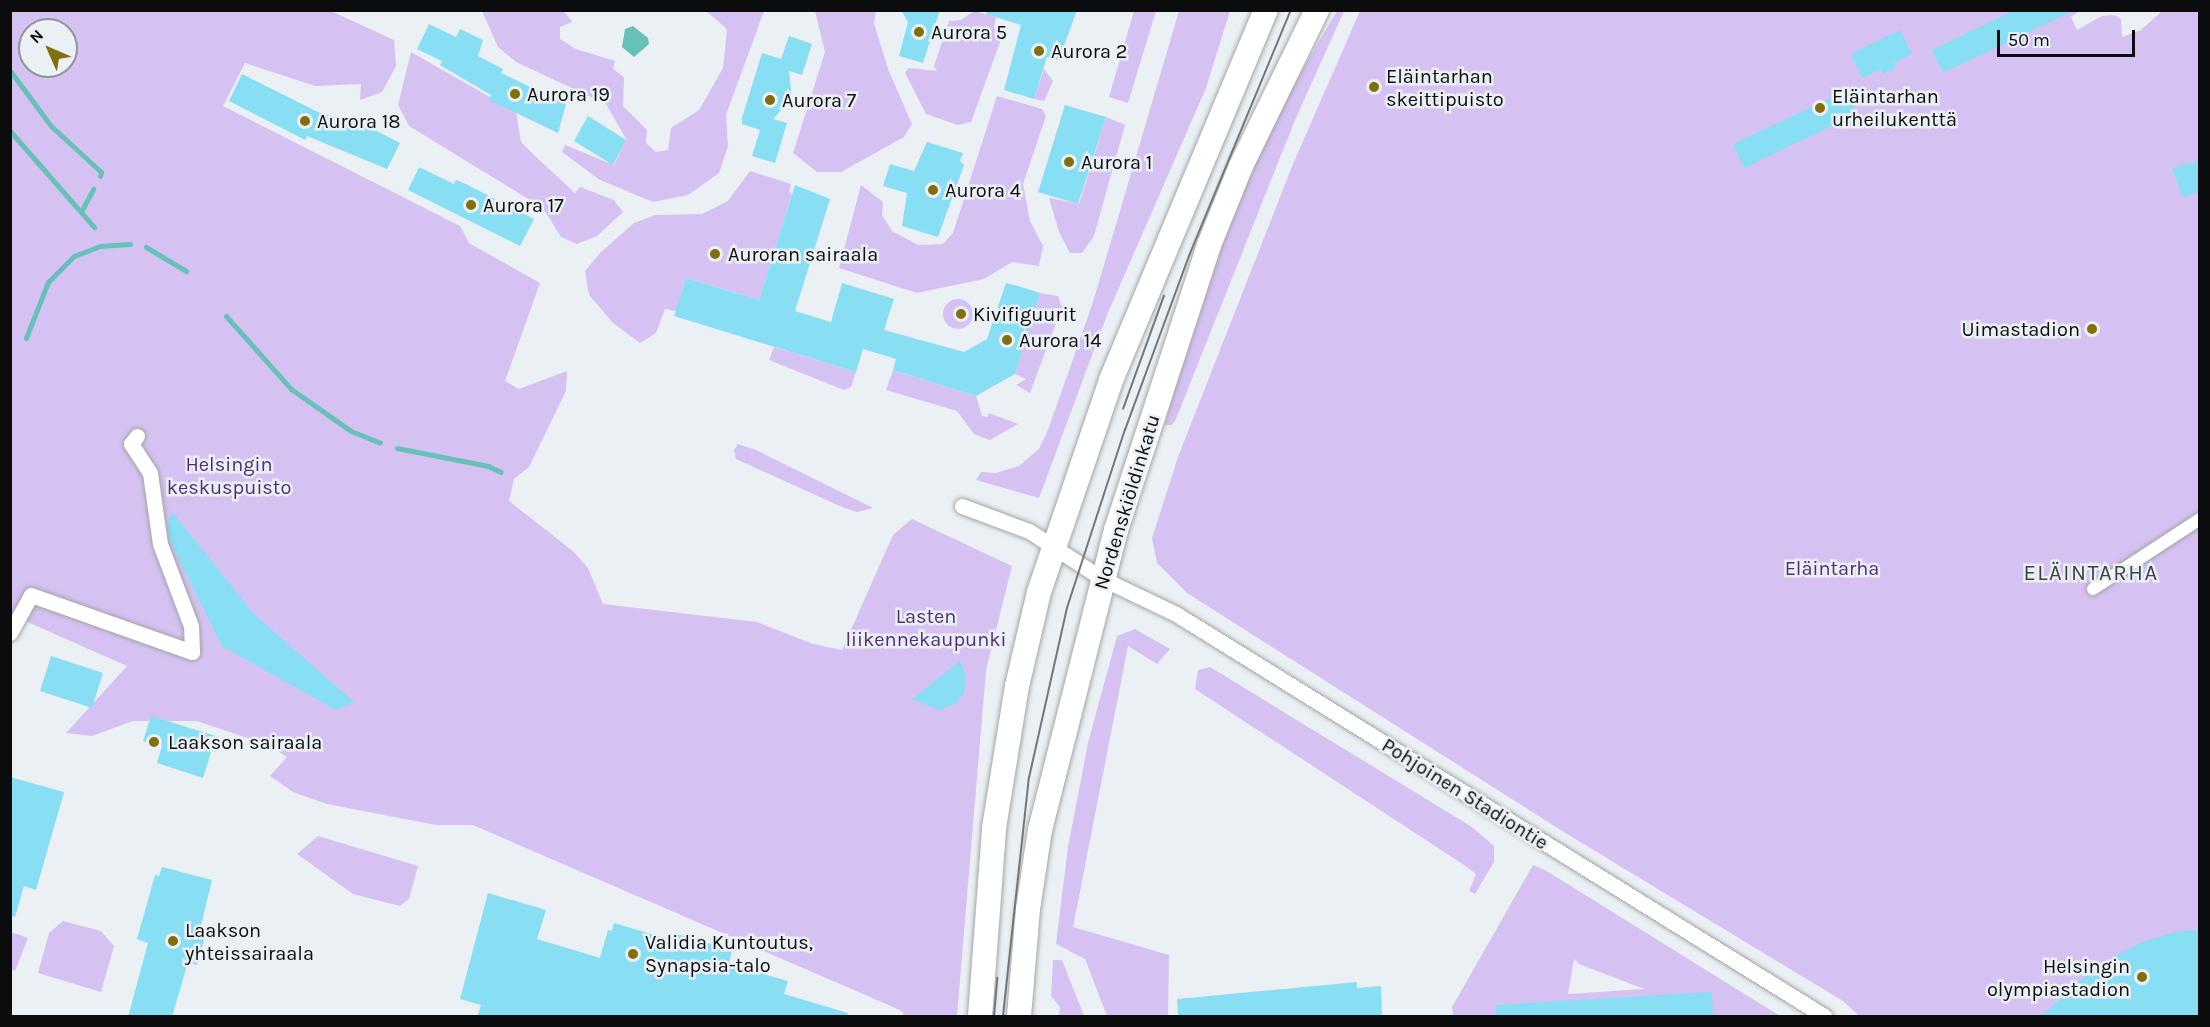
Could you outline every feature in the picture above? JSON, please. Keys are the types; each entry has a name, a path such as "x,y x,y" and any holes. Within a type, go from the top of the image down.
{"main road":[{"path":"980,1017 994,828 1005,751 1025,647 1053,546 1111,380 1266,10"},
{"name":"Nordenskiöldinkatu","path":"1019,1017 1028,909 1040,830 1103,579 1209,245 1241,165 1317,10"}],"street":[{"path":"10,633 31,595 192,652 191,626 160,544 150,473 131,444 137,436"},
{"name":"Pohjoinen Stadiontie","path":"962,506 1029,531 1103,579 1183,619 1824,1017"},
{"path":"2092,590 2199,519"}],"green space":[{"name":"Eläintarha","path":"2081,10 2071,17 2077,30 2102,16 2114,15 2121,19 2122,37 2141,30 2162,11 2199,11 2199,1016 1859,1016 1843,1001 1567,834 1187,593 1157,563 1152,538 1178,457 1293,164 1360,11"},
{"name":"Helsingin keskuspuisto","path":"11,11 331,11 394,40 396,66 382,92 360,100 361,84 315,86 245,63 223,106 460,226 469,243 540,283 505,381 519,389 567,371 566,391 529,467 514,479 509,501 574,552 588,568 603,604 757,622 813,644 842,650 893,535 912,519 1012,566 986,670 957,1016 903,1016 903,1012 893,1007 473,825 436,825 327,804 293,792 270,776 287,757 268,745 197,721 133,721 92,736 66,733 127,666 23,620 11,631"},
{"path":"482,11 564,11 572,22 560,27 560,39 576,49 615,61 613,69 624,77 623,106 647,130 646,143 656,152 668,150 671,128 699,110 723,68 727,29 706,11 764,11 726,115 728,146 719,173 688,195 653,202 600,180 562,152 565,145 614,165 626,139 606,104 516,62 498,47"},
{"path":"815,11 876,11 874,23 888,69 912,124 904,137 841,172 817,172 793,153 825,52"},
{"path":"974,11 996,17 994,28 1003,34 971,122 958,125 926,114 905,73 908,68 937,71 934,66 949,21 961,20"},
{"path":"1134,11 1156,11 1128,103 1109,97"},
{"path":"1179,11 1230,11 1206,88 1107,315 1039,498 976,480 981,472 996,473 1019,466 1039,449 1048,430 1093,302"},
{"path":"1337,11 1344,11 1295,120 1176,419 1172,425 1165,425 1192,325 1245,181 1291,89"},
{"path":"411,52 516,112 521,142 535,156 575,193 580,187 614,200 623,212 597,236 577,244 561,237 543,208 409,126 398,105"},
{"path":"1044,69 1053,81 1044,101 1034,99"},
{"path":"997,96 1042,109 1046,116 1023,184 1030,221 1043,246 1039,266 1012,262 984,279 917,293 839,268 861,185 883,202 882,215 892,231 918,245 943,244 953,233"},
{"path":"1106,117 1125,125 1094,236 1082,253 1070,253 1059,232 1049,198 1079,204"},
{"path":"750,171 791,184 789,192 792,194 759,300 686,278 676,311 665,309 656,333 640,343 613,323 589,295 585,271 601,252 634,223 655,215 702,214 728,201"},
{"path":"1040,293 1058,296 1062,307 1030,393 1016,385 1026,379 1015,374"},
{"path":"958,299 969,303 973,314 969,325 958,329 947,325 943,314 947,303"},
{"path":"774,347 856,372 851,387 844,390 769,360"},
{"path":"893,370 976,396 982,416 987,417 989,413 1018,424 990,440 974,434 957,411 886,390"},
{"path":"738,444 756,450 873,508 857,512 844,508 736,459 734,450"},
{"path":"1135,629 1170,649 1157,664 1128,646 1073,927 1169,955 1168,1016 1107,1016 1085,959 1056,944 1068,847 1088,743 1117,636"},
{"path":"1210,667 1472,827 1494,846 1494,862 1475,894 1469,891 1476,874 1464,865 1195,689 1198,670"},
{"path":"318,836 418,866 409,899 400,906 353,894 297,854"},
{"path":"1533,865 1545,870 1780,1016 1453,1016 1452,1007","holes":["1574,959 1579,964 1644,989 1568,994"]},
{"path":"63,921 101,931 114,946 101,992 38,973 49,933"},
{"path":"11,932 28,938 15,971 11,969"},
{"path":"1053,960 1062,960 1084,1016 1059,1016 1060,1007 1051,996"}],"shaded area":[{"path":"633,26 648,38 649,44 634,57 622,47 625,29"}],"building":[{"name":"Aurora 5","path":"901,10 940,10 923,63 899,56 908,22"},
{"name":"Aurora 2","path":"987,10 1077,10 1059,60 1047,57 1034,99 1004,90 1021,25 986,14"},
{"path":"2015,10 2075,10 1943,73 1932,50"},
{"name":"Aurora 19","path":"429,24 456,37 460,29 483,40 478,56 503,69 501,73 566,104 558,133 489,100 491,95 440,65 442,61 417,49"},
{"path":"1900,30 1912,54 1894,63 1896,68 1883,74 1881,69 1862,78 1851,54"},
{"name":"Aurora 7","path":"789,36 812,44 802,75 789,71 792,99 773,119 787,123 775,163 752,156 760,130 742,124 742,118 762,53 781,59"},
{"name":"Aurora 18","path":"242,74 318,112 373,129 400,143 387,169 307,136 305,140 229,101"},
{"path":"1846,91 1857,114 1744,168 1733,144"},
{"name":"Aurora 1","path":"1065,105 1106,117 1078,204 1038,192"},
{"path":"588,116 626,140 613,165 574,141"},
{"name":"Aurora 4","path":"927,142 963,153 960,161 964,165 938,237 902,226 907,193 883,186 890,164 914,171"},
{"path":"2199,161 2199,191 2183,198 2172,168"},
{"name":"Aurora 17","path":"419,167 454,184 456,180 466,184 534,219 520,246 408,190"},
{"path":"795,185 830,199 795,311 831,322 842,283 894,299 884,330 964,352 987,339 1006,283 1018,286 1040,293 1015,374 976,396 893,370 896,359 863,349 856,372 674,316 686,278 759,300"},
{"path":"173,513 254,614 354,702 336,710 222,646 169,540 167,524"},
{"path":"51,656 103,673 92,708 40,691"},
{"path":"960,661 966,676 964,693 955,704 939,710 912,699"},
{"path":"151,716 216,736 203,778 157,763 162,746 143,741"},
{"path":"10,777 64,792 36,890 24,886 15,917 10,916"},
{"name":"Laakson yhteissairaala","path":"162,867 212,880 199,934 205,936 197,965 188,962 172,1017 128,1017 148,943 137,939 155,875 159,876"},
{"name":"Validia Kuntoutus, Synapsia-talo","path":"488,893 546,910 537,939 600,958 608,930 612,931 614,923 675,941 677,934 732,950 729,964 788,981 784,994 848,1013 847,1017 477,1017 481,1005 460,999"},
{"name":"Helsingin olympiastadion","path":"2199,930 2199,1017 2040,1017 2097,966 2140,943 2175,932"},
{"path":"1357,982 1357,988 1381,986 1382,1017 1178,1017 1177,999"},
{"path":"1712,992 1713,1017 1496,1017 1496,1005"}],"waterway":[{"path":"11,72 51,126 101,172 100,176"},
{"path":"10,131 94,227"},
{"path":"82,210 93,189"},
{"path":"26,338 48,282 74,256 100,246 130,244"},
{"path":"146,247 186,271"},
{"path":"226,316 291,389 351,431 380,443"},
{"path":"397,448 488,466 501,472"}],"tram line":[{"path":"1003,1016 1029,778 1067,608 1125,430 1189,256 1291,10"},
{"path":"1123,409 1164,296"},
{"path":"994,1016 997,978"}],"place":[{"name":"Aurora 5","path":"919,32"},
{"name":"Aurora 2","path":"1039,51"},
{"name":"Eläintarhan skeittipuisto","path":"1374,87"},
{"name":"Aurora 19","path":"515,94"},
{"name":"Aurora 7","path":"770,100"},
{"name":"Eläintarhan urheilukenttä","path":"1820,108"},
{"name":"Aurora 18","path":"305,121"},
{"name":"Aurora 1","path":"1069,162"},
{"name":"Aurora 4","path":"933,190"},
{"name":"Aurora 17","path":"471,205"},
{"name":"Auroran sairaala","path":"715,254"},
{"name":"Kivifiguurit","path":"961,314"},
{"name":"Uimastadion","path":"2092,329"},
{"name":"Aurora 14","path":"1007,340"},
{"name":"Laakson sairaala","path":"154,742"},
{"name":"Laakson yhteissairaala","path":"173,941"},
{"name":"Validia Kuntoutus, Synapsia-talo","path":"633,954"},
{"name":"Helsingin olympiastadion","path":"2142,977"}],"district":[{"name":"ELÄINTARHA","path":"2091,574"}],"park label":[{"name":"Lasten liikennekaupunki","path":"926,628"}]}
